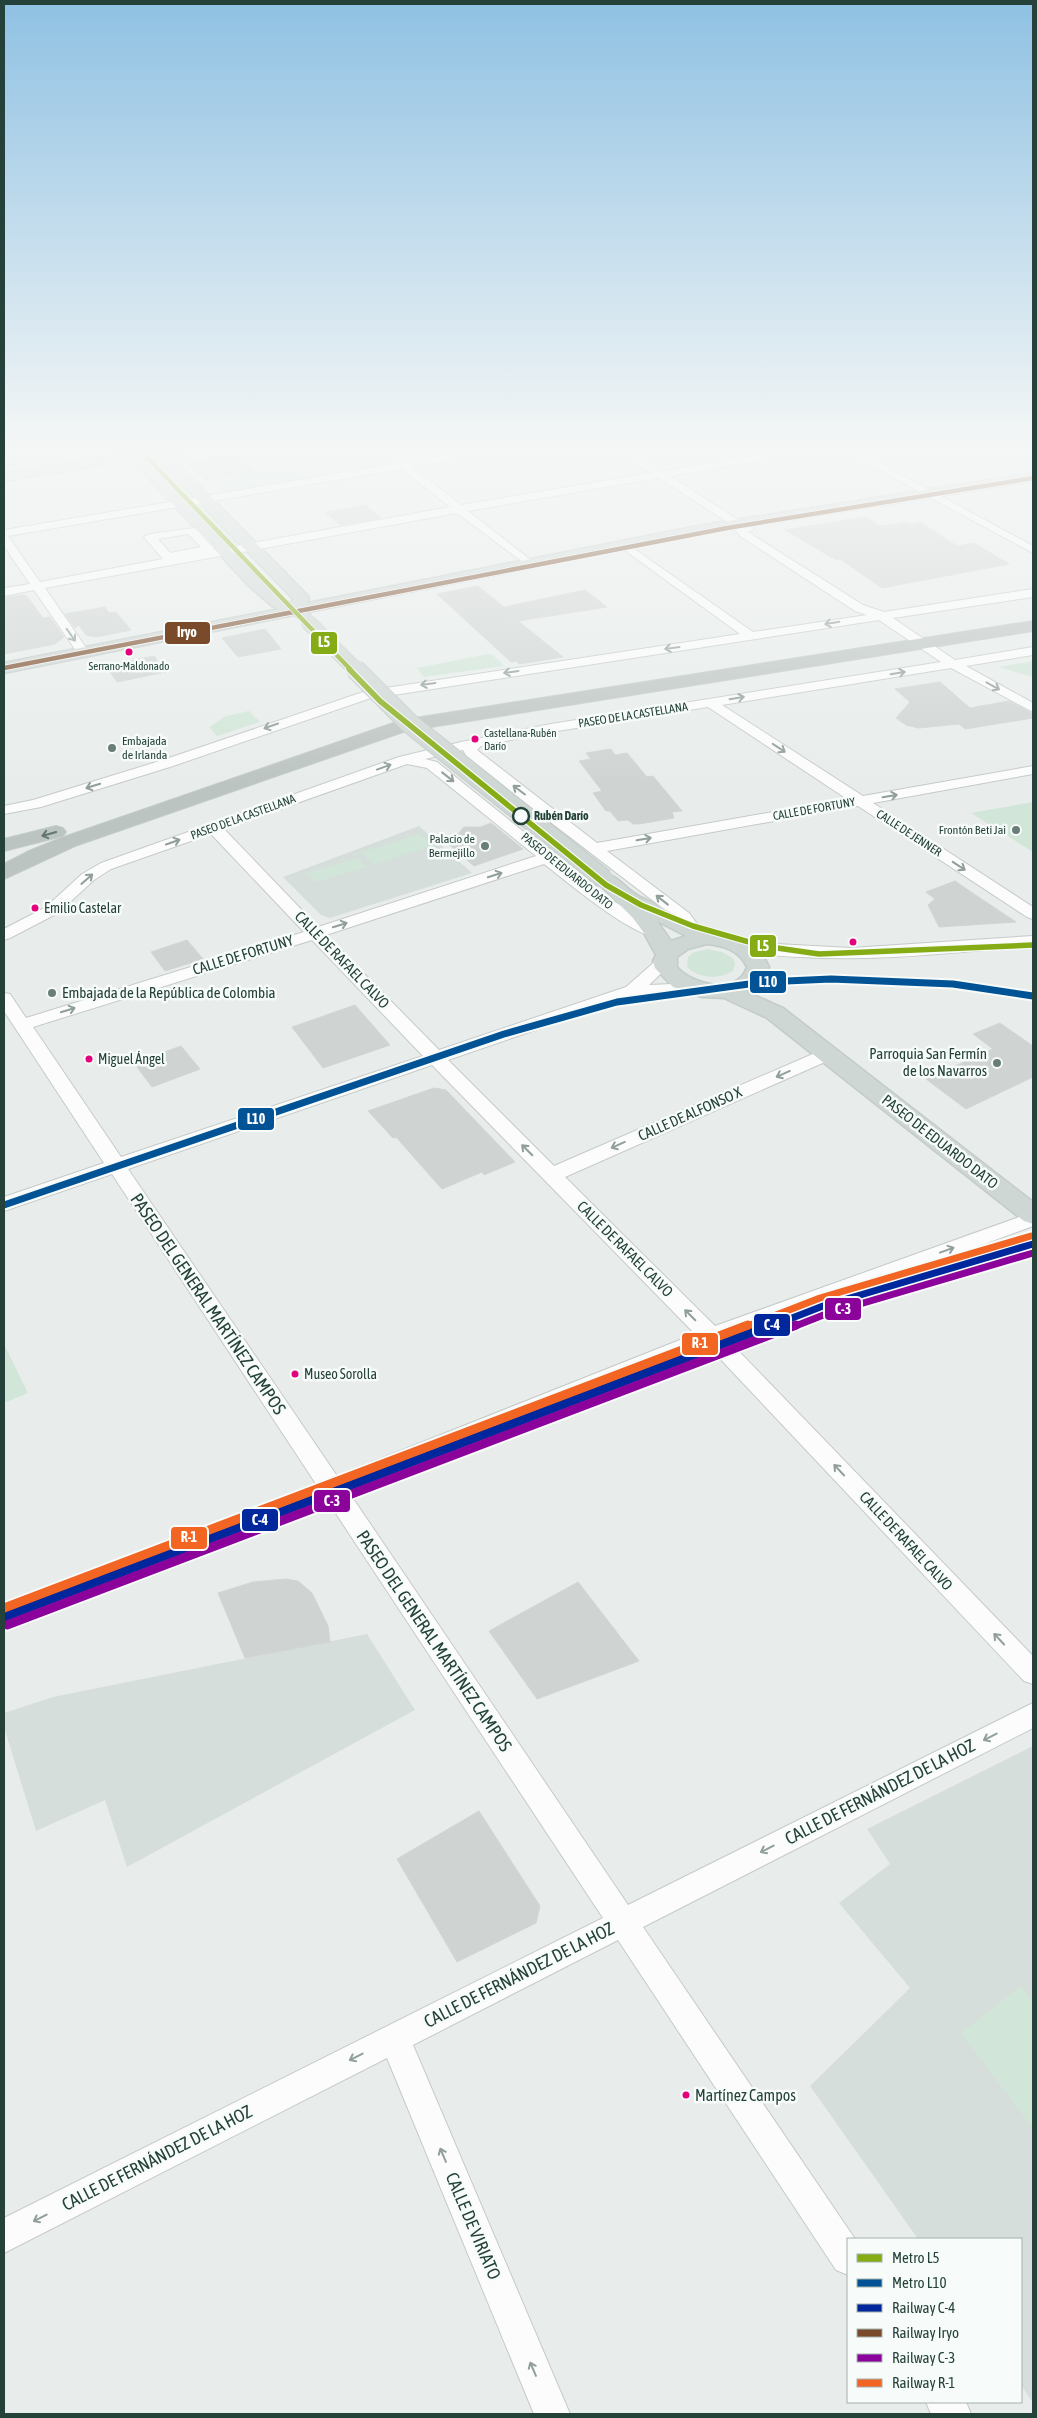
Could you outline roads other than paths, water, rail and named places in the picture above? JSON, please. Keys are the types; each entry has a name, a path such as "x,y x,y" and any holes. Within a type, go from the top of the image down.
{"highway":[{"name":"PASEO DE LA CASTELLANA","path":"4,873 36,855 68,842 402,726 917,640 1033,618"},
{"name":"PASEO DE LA CASTELLANA","path":"4,845 85,824 391,718 917,640 1033,626"}],"main road":[{"path":"232,560 253,582 275,600 303,616 409,723 622,894"},
{"path":"264,560 301,598 303,616"},
{"path":"4,668 83,652 303,616 548,560"},
{"name":"PASEO DE EDUARDO DATO","path":"622,894 702,935"},
{"name":"PASEO DE EDUARDO DATO","path":"622,894 658,934 666,958"},
{"path":"702,935 726,940 742,946 754,957 756,973 741,986 725,990 707,990 690,987 674,978 667,970 666,958 673,948 702,935"},
{"name":"PASEO DE EDUARDO DATO","path":"756,973 775,1013"},
{"name":"PASEO DE EDUARDO DATO","path":"725,990 775,1013 1033,1215"}],"street":[{"path":"19,560 83,652"},
{"path":"4,592 182,560"},
{"path":"523,560 528,564"},
{"path":"645,560 752,637"},
{"path":"784,560 859,608 880,616 953,664 1033,708"},
{"path":"4,810 36,804 168,763 366,695 1033,593"},
{"name":"PASEO DE LA CASTELLANA","path":"4,935 52,910 88,877 106,866 404,760 551,728 1033,652"},
{"name":"CALLE DE JENNER","path":"709,702 1033,914"},
{"path":"476,743 470,750 473,756 683,916 702,935"},
{"name":"PASEO DE EDUARDO DATO","path":"404,760 418,760 432,765 619,913 658,934"},
{"name":"CALLE DE FORTUNY","path":"596,848 1033,770"},
{"name":"CALLE DE RAFAEL CALVO","path":"215,827 220,836 316,932 436,1058 711,1336 1033,1673"},
{"name":"CALLE DE FORTUNY","path":"22,1025 549,857"},
{"path":"1010,899 1033,894"},
{"path":"742,946 772,951 820,954 1033,941"},
{"path":"756,973 820,954"},
{"path":"632,991 666,958"},
{"path":"4,1204 632,991 690,987"},
{"name":"PASEO DEL GENERAL MARTÍNEZ CAMPOS","path":"4,998 847,2257"},
{"name":"CALLE DE ALFONSO X","path":"551,1175 828,1054"},
{"path":"4,1615 331,1488 711,1336 1033,1219"},
{"name":"CALLE DE FERNÁNDEZ DE LA HOZ","path":"4,2236 1033,1714"},
{"name":"CALLE DE VIRIATO","path":"394,2038 552,2414"},
{"path":"945,2403 953,2414"}],"metro line":[{"name":"L5","path":"245,560 380,701 606,885 641,905 693,926 763,946 819,954 1033,945"},
{"name":"L10","path":"4,1205 504,1034 617,1002 764,982 831,979 953,984 1033,996"}],"rail line":[{"name":"Iryo","path":"4,668 563,560"},
{"name":"R-1","path":"4,1608 820,1298 1031,1236"},
{"name":"C-4","path":"4,1617 823,1306 1033,1244"},
{"name":"C-3","path":"7,1625 826,1314 1033,1253"}],"place":[{"name":"Serrano-Maldonado","path":"129,652"},
{"name":"Castellana-Rubén Darío","path":"475,739"},
{"name":"Embajada de Irlanda","path":"112,748"},
{"name":"Rubén Darío","path":"521,816"},
{"name":"Frontón Beti Jai","path":"1016,830"},
{"name":"Palacio de Bermejillo","path":"485,846"},
{"name":"Emilio Castelar","path":"35,908"},
{"name":"Embajada de la República de Colombia","path":"52,993"},
{"name":"Miguel Ángel","path":"89,1059"},
{"name":"Parroquia San Fermín de los Navarros","path":"997,1063"},
{"name":"Museo Sorolla","path":"295,1374"},
{"name":"Martínez Campos","path":"686,2095"}]}
